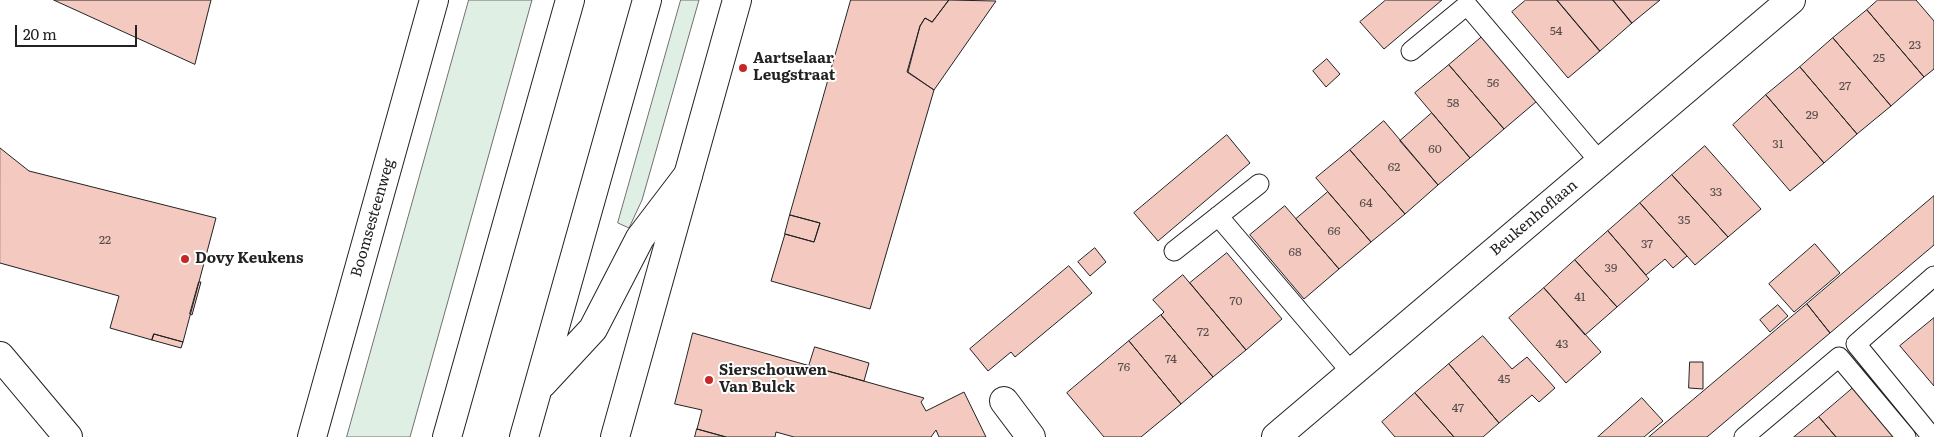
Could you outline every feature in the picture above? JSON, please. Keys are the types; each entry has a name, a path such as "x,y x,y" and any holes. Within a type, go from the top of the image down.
{"main road":[{"name":"Boomsesteenweg","path":"312,437 434,0"},
{"path":"447,437 570,0"},
{"path":"524,437 647,0"},
{"path":"615,437 737,0"},
{"name":"Beukenhoflaan","path":"1276,437 1791,0"},
{"path":"537,389 593,329 640,238 688,175"},
{"path":"0,356 68,437"},
{"path":"1004,401 1031,437"}],"lane":[{"path":"1411,51 1467,5 1600,162"},
{"path":"1174,251 1259,184"},
{"path":"1218,216 1352,373"},
{"path":"1932,437 1856,344 1934,276"},
{"path":"1744,437 1839,357 1906,437"}],"green space":[{"path":"469,0 532,0 410,437 347,437"},
{"path":"681,0 699,0 642,200 629,228 618,223"}],"building":[{"path":"54,0 211,0 195,64"},
{"path":"851,0 949,0 932,22 925,18 920,26 907,72 934,90 870,309 771,281 785,234 814,242 820,223 790,215"},
{"path":"949,0 996,1 934,90 908,72 920,26 925,18 932,22"},
{"path":"1386,0 1442,0 1384,49 1360,22"},
{"path":"1526,0 1557,0 1600,51 1568,78 1512,12"},
{"path":"1557,0 1613,0 1632,23 1600,51"},
{"path":"1613,0 1660,0 1632,23"},
{"path":"1878,0 1916,0 1934,21 1934,69 1924,77 1867,10"},
{"path":"1867,10 1924,77 1891,106 1833,38"},
{"path":"1483,36 1537,101 1504,129 1449,65"},
{"path":"1833,38 1891,106 1857,134 1800,67"},
{"path":"1327,59 1340,74 1326,87 1313,71"},
{"path":"1449,65 1504,129 1470,158 1415,93"},
{"path":"1800,67 1857,134 1824,163 1766,95"},
{"path":"1766,95 1824,163 1790,191 1733,125"},
{"path":"1432,113 1470,158 1438,185 1400,141"},
{"path":"1384,121 1438,185 1405,214 1350,150"},
{"path":"1227,135 1250,163 1158,241 1134,213"},
{"path":"1705,146 1761,209 1728,237 1672,175"},
{"path":"0,148 29,171 216,218 183,342 154,334 152,340 110,328 119,296 0,263"},
{"path":"1350,150 1405,214 1371,242 1316,178"},
{"path":"1672,175 1728,237 1695,265 1640,203"},
{"path":"1328,192 1371,242 1339,269 1296,219"},
{"path":"1934,196 1934,245 1830,333 1807,304"},
{"path":"1640,203 1687,256 1673,268 1665,259 1646,275 1608,231"},
{"path":"1285,206 1339,269 1304,299 1250,235"},
{"path":"790,215 820,223 814,242 785,234"},
{"path":"1608,231 1649,279 1617,307 1575,260"},
{"path":"1815,244 1840,273 1794,312 1769,284"},
{"path":"1095,248 1106,262 1090,276 1078,262"},
{"path":"1227,253 1282,319 1246,350 1190,283"},
{"path":"1575,260 1617,307 1585,335 1544,288"},
{"path":"1069,266 1092,293 1015,357 1011,352 988,371 970,349"},
{"path":"1183,275 1246,350 1213,377 1161,315 1164,312 1153,300"},
{"path":"199,282 201,282 192,315 190,314"},
{"path":"1544,288 1601,352 1566,383 1509,318"},
{"path":"1807,304 1830,333 1707,437 1649,437"},
{"path":"1778,305 1788,316 1770,332 1760,320"},
{"path":"1161,315 1213,377 1181,404 1129,341"},
{"path":"1934,318 1934,386 1900,346"},
{"path":"693,333 924,398 921,402 926,411 964,392 986,437 939,437 936,430 931,437 794,437 776,432 775,437 726,437 697,429 702,410 675,404"},
{"path":"154,334 183,342 181,348 152,340"},
{"path":"1483,336 1512,369 1527,357 1555,388 1539,402 1532,395 1499,423 1449,364"},
{"path":"1129,341 1181,404 1141,437 1104,437 1067,393"},
{"path":"815,347 869,363 864,381 809,366"},
{"path":"1690,362 1703,362 1703,389 1689,388"},
{"path":"1449,364 1499,423 1483,437 1454,437 1415,393"},
{"path":"1853,388 1896,437 1836,437 1819,417"},
{"path":"1415,393 1454,437 1395,437 1382,422"},
{"path":"1642,398 1663,421 1644,437 1598,437"},
{"path":"1819,417 1836,437 1794,437"},
{"path":"697,429 726,437 695,437"}],"place":[{"name":"Aartselaar Leugstraat","path":"743,68"},
{"name":"Dovy Keukens","path":"185,259"},
{"name":"Sierschouwen Van Bulck","path":"709,380"}]}
